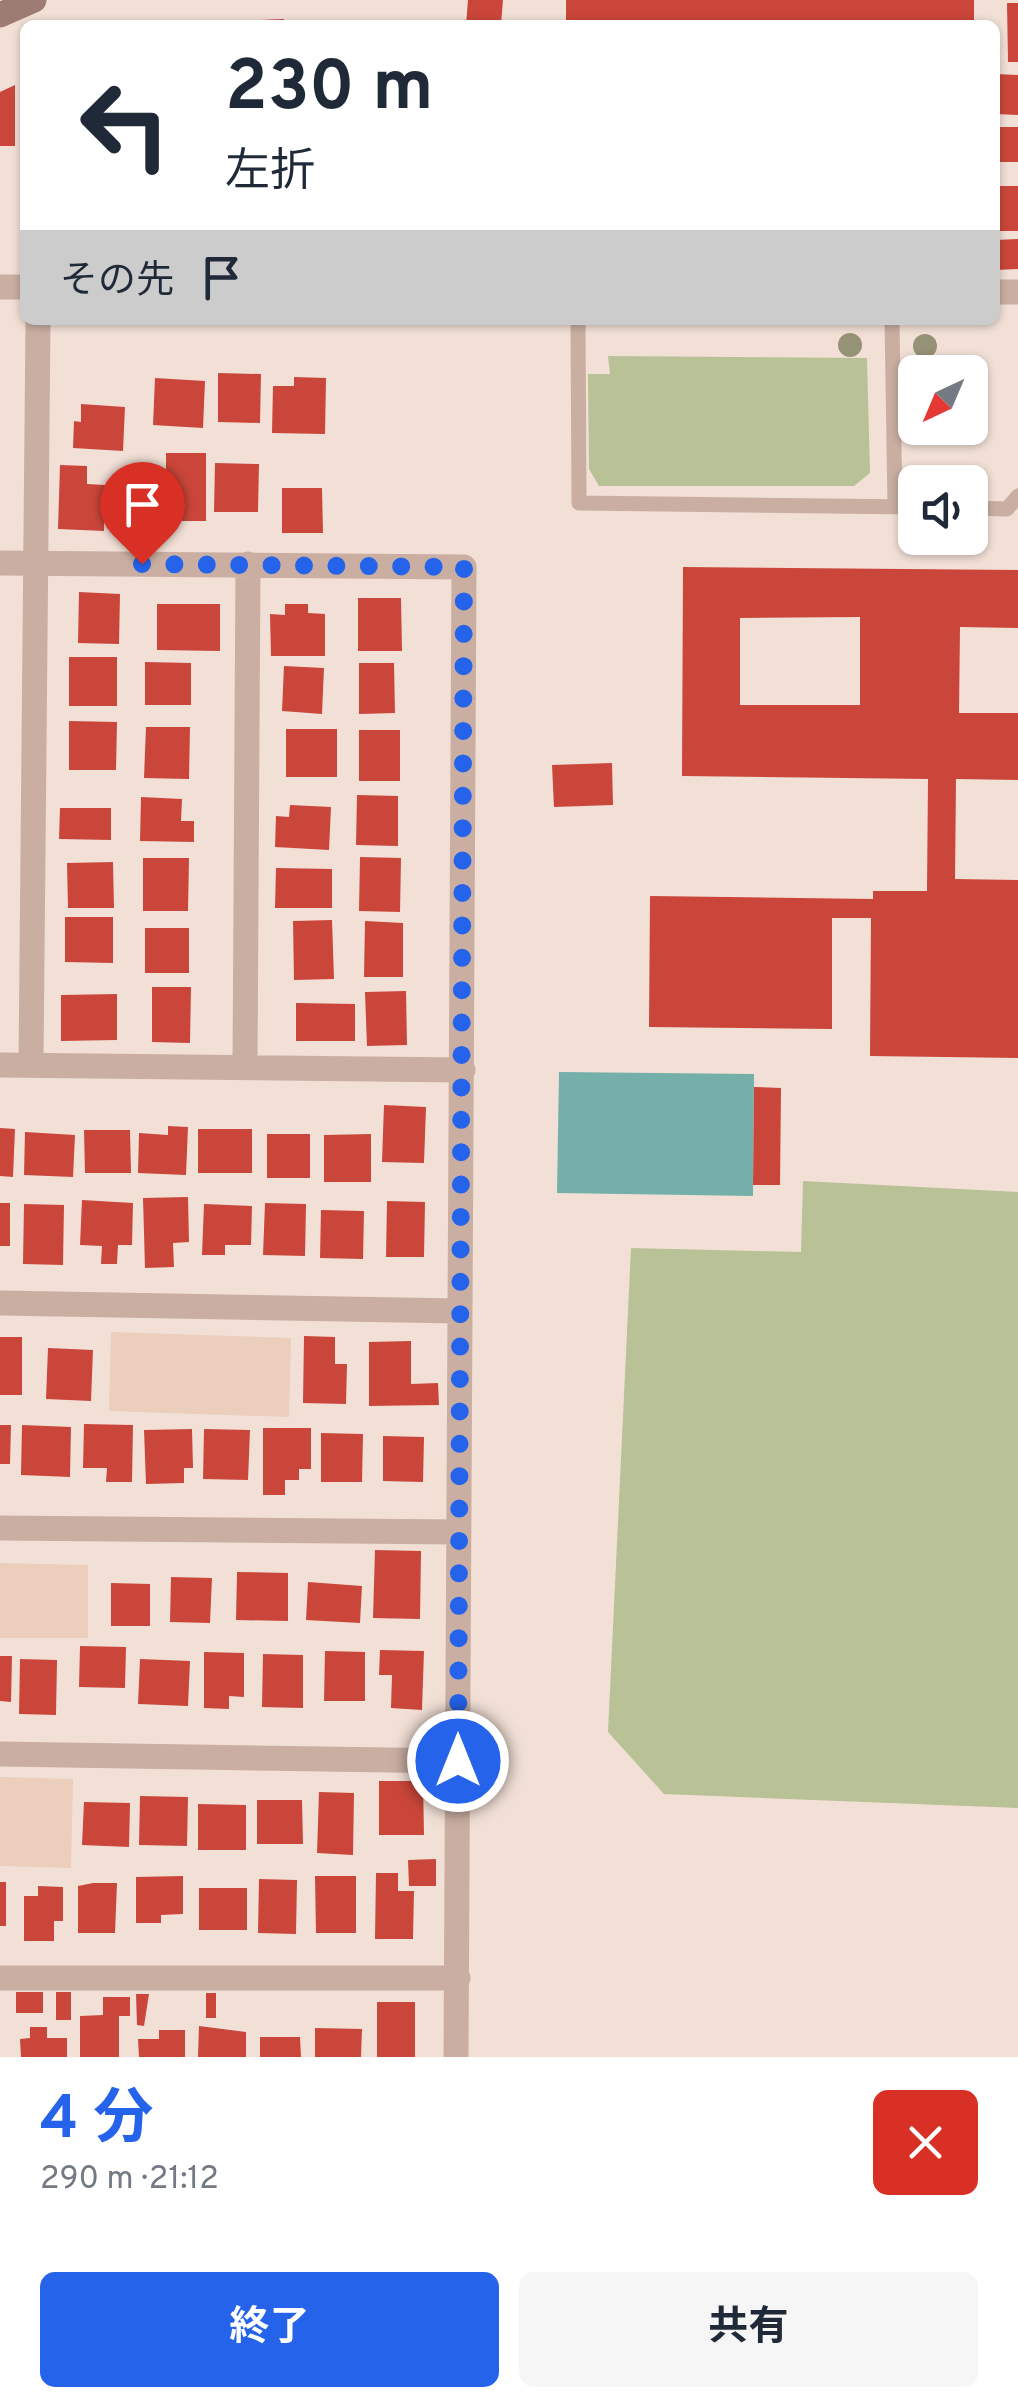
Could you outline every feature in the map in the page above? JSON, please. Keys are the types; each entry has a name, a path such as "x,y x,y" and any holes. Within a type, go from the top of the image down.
{"main road":[{"path":"0,15 34,0"}],"street":[{"path":"31,1064 38,325"},
{"path":"0,563 464,567 456,2057"},
{"path":"245,1067 248,564"},
{"path":"0,1064 464,1070"},
{"path":"0,1303 459,1311"},
{"path":"0,1528 459,1532"},
{"path":"0,1754 458,1761"},
{"path":"0,1978 458,1978"}],"lane":[{"path":"578,325 579,503 895,507 892,325"},
{"path":"988,508 1006,508 1018,496"}],"green space":[{"path":"608,356 867,358 870,473 854,486 599,486 589,469 588,374 610,374"},
{"path":"803,1181 1018,1192 1018,1808 664,1794 608,1732 631,1248 801,1252"}],"shaded area":[{"path":"111,1332 291,1338 289,1417 109,1411"},
{"path":"0,1563 88,1565 88,1638 0,1638"},
{"path":"0,1777 73,1779 71,1868 0,1866"}],"water":[{"path":"559,1072 754,1074 753,1196 557,1193"}],"building":[{"path":"468,0 503,0 501,20 466,20"},
{"path":"566,0 974,0 974,20 566,20"},
{"path":"1007,3 1018,3 1018,62 1008,62"},
{"path":"1000,74 1018,75 1018,115 1000,114"},
{"path":"15,85 15,146 0,146 0,92"},
{"path":"1000,127 1018,127 1018,162 1000,162"},
{"path":"1000,186 1018,186 1018,231 1000,231"},
{"path":"1018,239 1018,269 1000,270 1000,240"},
{"path":"218,373 261,374 260,423 218,422"},
{"path":"294,377 326,378 325,434 272,433 273,386 294,386"},
{"path":"155,378 205,381 203,428 153,425"},
{"path":"81,404 125,407 123,451 73,448 74,421 81,422"},
{"path":"166,453 206,453 206,521 166,521 166,501 155,501 155,474 166,474"},
{"path":"215,463 259,464 258,512 214,512"},
{"path":"60,465 87,466 87,484 105,485 104,531 58,529"},
{"path":"282,488 322,488 323,533 282,533"},
{"path":"683,567 1018,570 1018,628 960,627 959,713 1018,713 1018,780 956,779 955,879 1018,880 1018,1058 870,1056 871,918 832,918 832,1029 649,1027 650,896 873,899 873,891 927,891 928,779 682,776","holes":["860,617 860,705 740,705 740,618"]},
{"path":"79,592 120,594 119,644 78,643"},
{"path":"358,598 401,598 402,651 358,651"},
{"path":"157,604 220,604 220,651 157,650"},
{"path":"285,604 308,604 308,613 325,614 325,656 271,656 270,614 285,615"},
{"path":"69,657 117,657 117,706 69,706"},
{"path":"145,662 191,663 191,705 145,705"},
{"path":"359,663 394,663 395,713 359,714"},
{"path":"284,666 324,668 322,714 282,711"},
{"path":"69,721 117,722 116,770 69,770"},
{"path":"146,727 190,727 189,779 144,778"},
{"path":"286,729 337,729 337,777 286,777"},
{"path":"359,730 400,730 400,781 359,781"},
{"path":"612,763 613,805 554,807 552,765"},
{"path":"357,795 398,796 398,846 356,845"},
{"path":"141,797 182,799 181,821 194,821 194,842 140,841"},
{"path":"290,805 331,807 329,850 275,847 276,816 289,817"},
{"path":"60,808 111,808 111,840 59,839"},
{"path":"360,857 401,858 400,912 359,911"},
{"path":"143,858 189,858 188,911 143,911"},
{"path":"113,862 114,908 68,908 67,863"},
{"path":"276,868 332,869 332,908 275,908"},
{"path":"65,917 113,917 113,963 65,962"},
{"path":"332,920 334,979 294,980 293,921"},
{"path":"365,921 403,923 403,977 364,977"},
{"path":"145,928 189,928 189,973 145,973"},
{"path":"152,987 191,987 190,1043 152,1042"},
{"path":"406,991 407,1045 367,1046 365,992"},
{"path":"117,994 117,1040 61,1041 61,995"},
{"path":"296,1003 355,1004 355,1041 296,1041"},
{"path":"754,1087 781,1088 780,1185 753,1185"},
{"path":"384,1105 426,1107 424,1163 382,1162"},
{"path":"168,1126 188,1127 186,1175 138,1173 139,1133 168,1135"},
{"path":"0,1128 15,1129 13,1177 0,1176"},
{"path":"198,1129 252,1129 252,1173 198,1173"},
{"path":"84,1130 130,1130 131,1173 85,1173"},
{"path":"25,1132 75,1135 73,1177 24,1175"},
{"path":"267,1134 310,1134 310,1178 267,1178"},
{"path":"371,1134 371,1182 324,1182 324,1135"},
{"path":"188,1197 189,1242 173,1243 174,1267 145,1268 143,1198"},
{"path":"82,1200 133,1203 132,1245 118,1245 117,1264 101,1264 102,1246 80,1245"},
{"path":"387,1201 425,1202 424,1257 386,1257"},
{"path":"0,1203 10,1203 10,1246 0,1246"},
{"path":"265,1203 306,1204 305,1256 263,1255"},
{"path":"24,1204 64,1205 63,1265 23,1264"},
{"path":"204,1204 252,1206 251,1245 225,1245 225,1255 202,1255"},
{"path":"321,1210 364,1211 363,1259 320,1258"},
{"path":"304,1336 335,1337 335,1364 347,1364 346,1404 303,1403"},
{"path":"0,1337 22,1337 22,1395 0,1395"},
{"path":"411,1341 411,1384 438,1383 439,1405 369,1406 369,1342"},
{"path":"48,1348 93,1350 91,1401 46,1399"},
{"path":"84,1424 133,1425 132,1482 106,1482 107,1468 83,1468"},
{"path":"0,1425 11,1425 10,1464 0,1464"},
{"path":"22,1425 71,1427 70,1477 21,1475"},
{"path":"263,1428 311,1428 311,1469 299,1469 299,1480 285,1480 285,1495 263,1495"},
{"path":"192,1429 193,1468 184,1468 184,1483 146,1484 144,1430"},
{"path":"204,1429 250,1430 248,1480 203,1479"},
{"path":"321,1433 363,1434 362,1482 321,1482"},
{"path":"383,1436 424,1437 423,1482 383,1481"},
{"path":"375,1550 421,1551 420,1619 373,1618"},
{"path":"237,1572 288,1573 288,1621 236,1620"},
{"path":"171,1577 212,1578 210,1623 170,1622"},
{"path":"308,1582 362,1586 360,1623 306,1620"},
{"path":"111,1583 150,1584 150,1626 111,1626"},
{"path":"80,1646 126,1647 125,1688 79,1687"},
{"path":"380,1650 424,1651 422,1710 391,1708 392,1675 379,1675"},
{"path":"325,1651 365,1652 365,1701 324,1701"},
{"path":"204,1652 244,1653 244,1697 229,1696 229,1709 204,1708"},
{"path":"263,1654 303,1655 303,1708 262,1707"},
{"path":"0,1656 12,1656 11,1702 0,1701"},
{"path":"20,1659 57,1660 56,1715 19,1714"},
{"path":"140,1659 190,1661 188,1706 138,1704"},
{"path":"379,1781 423,1781 424,1835 379,1835"},
{"path":"319,1792 354,1793 353,1855 317,1853"},
{"path":"140,1796 188,1797 187,1846 139,1845"},
{"path":"257,1800 302,1800 303,1844 257,1844"},
{"path":"84,1802 130,1803 129,1847 82,1845"},
{"path":"198,1804 246,1805 246,1850 198,1850"},
{"path":"436,1859 436,1886 409,1886 408,1860"},
{"path":"376,1873 398,1873 398,1891 414,1891 413,1939 375,1939"},
{"path":"183,1876 183,1914 161,1915 161,1923 136,1923 136,1877"},
{"path":"315,1876 356,1876 356,1933 316,1933"},
{"path":"259,1879 297,1880 296,1934 258,1933"},
{"path":"0,1882 6,1882 6,1926 0,1926"},
{"path":"117,1883 115,1933 78,1933 78,1886"},
{"path":"38,1886 63,1887 63,1921 54,1921 54,1941 24,1941 24,1896 38,1896"},
{"path":"199,1888 247,1888 247,1930 199,1930"},
{"path":"16,1992 43,1992 43,2013 16,2013"},
{"path":"56,1992 71,1992 71,2020 56,2020"},
{"path":"206,1993 216,1993 216,2018 206,2018"},
{"path":"136,1994 149,1994 144,2026 137,2025"},
{"path":"103,1997 130,1997 130,2016 119,2016 119,2057 80,2057 80,2016 103,2015"},
{"path":"377,2002 415,2002 415,2057 377,2057"},
{"path":"199,2026 246,2032 246,2057 198,2057"},
{"path":"30,2027 47,2027 47,2038 67,2038 67,2057 21,2057 20,2039 30,2038"},
{"path":"315,2028 362,2029 361,2057 315,2057"},
{"path":"159,2030 185,2030 185,2057 139,2057 138,2039 159,2039"},
{"path":"260,2037 300,2037 301,2057 260,2057"}],"route":[{"path":"142,564 464,567 458,1761"}]}
